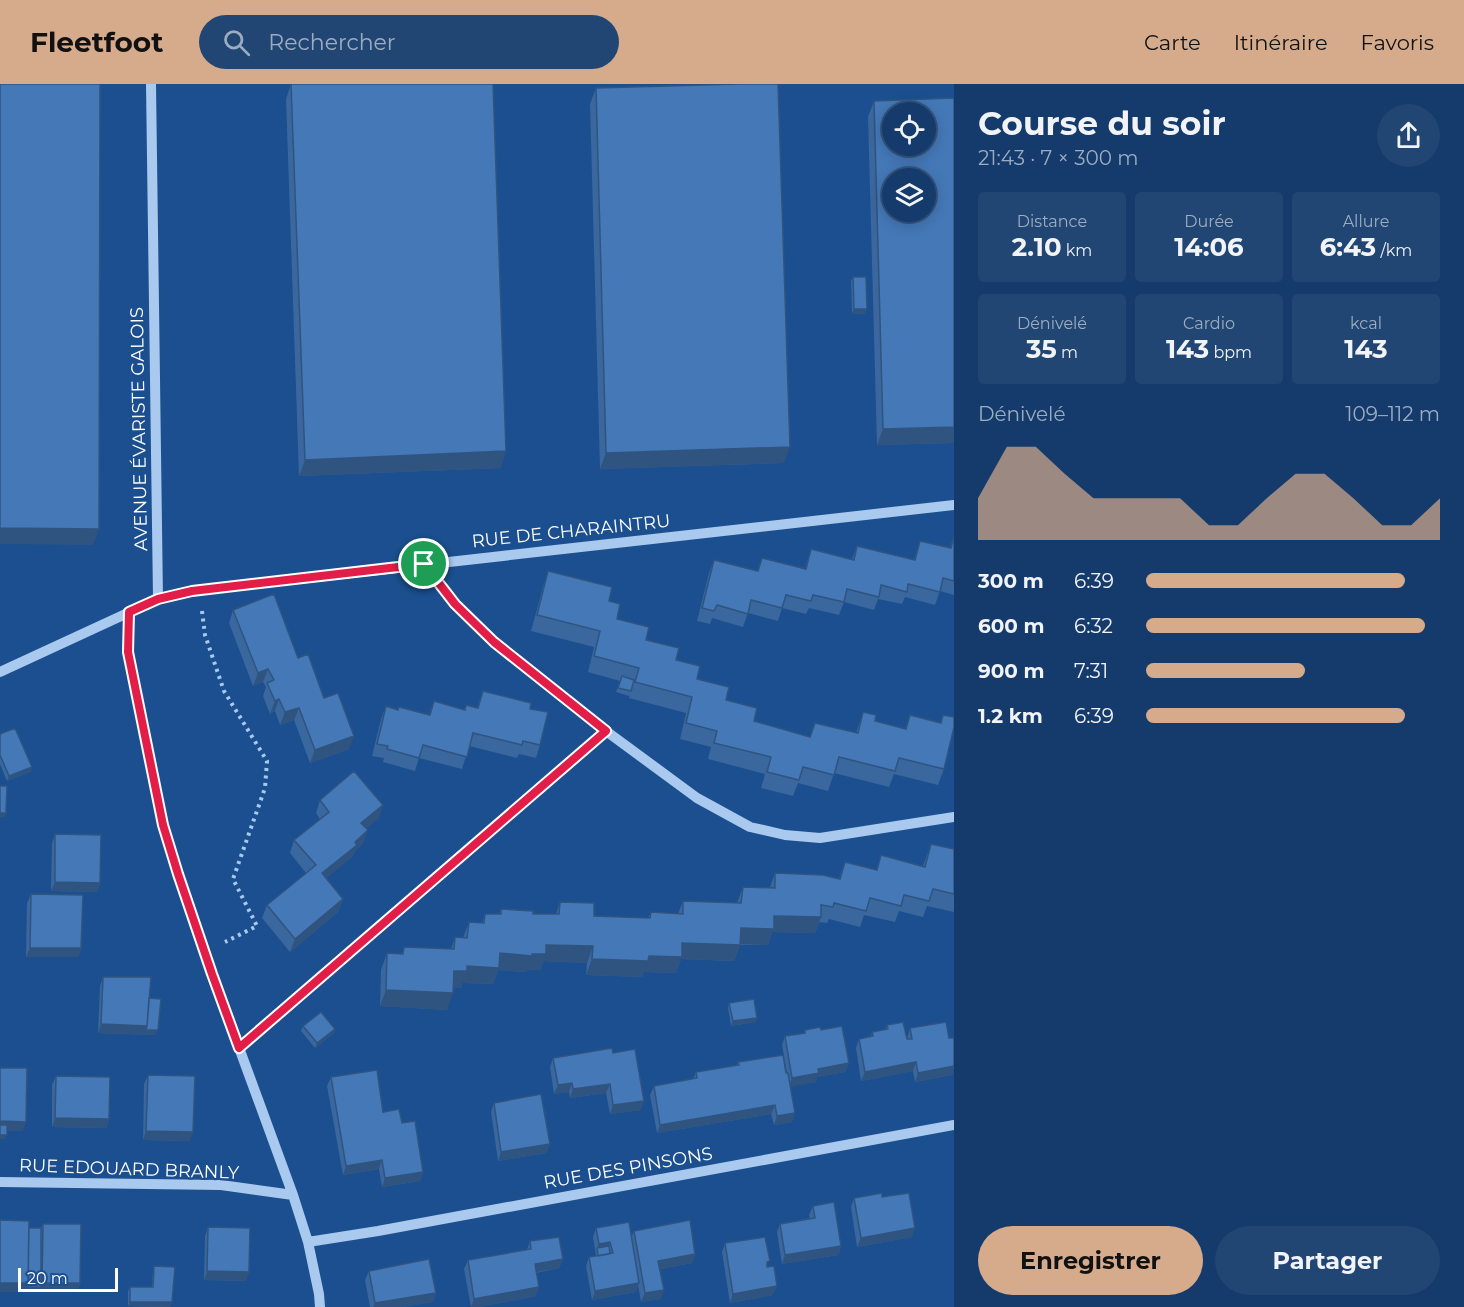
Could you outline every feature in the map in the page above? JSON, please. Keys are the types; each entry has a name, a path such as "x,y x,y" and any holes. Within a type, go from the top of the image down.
{"street":[{"name":"AVENUE ÉVARISTE GALOIS","path":"151,84 158,599"},
{"name":"RUE DE CHARAINTRU","path":"158,599 192,591 954,505"},
{"path":"424,564 455,604 494,642 606,731 697,798 750,827 785,835 820,838 954,817"},
{"path":"0,672 158,599"},
{"path":"129,612 128,652 163,825 212,974 293,1195 308,1242 320,1307"},
{"path":"239,1048 606,731"},
{"name":"RUE DES PINSONS","path":"308,1242 378,1232 954,1125"},
{"name":"RUE EDOUARD BRANLY","path":"0,1182 221,1185 293,1195"}],"path":[{"path":"192,591 201,610 206,635 225,691 267,761 265,788 233,879 257,926 224,943 212,974"}],"building":[{"path":"0,84 100,84 99,529 0,528"},
{"path":"291,84 493,84 506,451 305,460"},
{"path":"778,84 790,447 606,453 596,88"},
{"path":"954,98 954,427 883,429 874,101"},
{"path":"853,277 866,277 867,309 854,309"},
{"path":"954,536 954,581 943,578 940,592 908,584 907,592 881,585 879,597 847,589 844,602 813,595 811,601 786,595 782,608 751,600 748,614 717,605 714,611 702,608 714,560 758,571 762,558 806,569 811,549 854,560 857,546 915,560 920,541 951,548"},
{"path":"548,571 612,587 609,601 620,604 617,619 649,627 646,640 679,648 676,660 700,666 697,679 729,687 726,700 757,708 754,721 810,737 815,723 858,733 863,712 876,715 875,721 906,729 910,715 941,723 943,715 954,717 954,727 944,769 899,758 895,771 839,757 834,775 803,767 799,780 767,772 771,757 714,743 717,731 686,723 692,697 635,682 639,668 594,656 600,631 537,615"},
{"path":"274,594 298,658 308,654 324,698 338,693 354,736 315,750 299,708 285,712 279,699 275,701 267,683 274,680 268,669 258,673 233,610"},
{"path":"622,676 634,680 631,691 618,688"},
{"path":"483,691 531,703 530,709 548,712 540,745 523,741 522,745 473,733 467,757 423,745 419,758 377,744 386,706 430,715 434,701 465,710 466,705 478,708"},
{"path":"15,728 32,767 9,776 0,755 0,734"},
{"path":"354,771 383,805 361,823 368,830 355,842 357,845 322,873 343,899 295,939 267,905 316,865 294,840 329,812 320,800"},
{"path":"0,786 7,786 6,813 0,813"},
{"path":"55,834 101,835 100,883 55,882"},
{"path":"931,844 954,849 954,894 933,889 929,901 904,895 901,906 870,898 866,911 834,903 833,907 821,905 821,917 774,916 774,929 741,928 740,945 682,943 682,957 649,956 648,961 592,959 593,946 546,945 546,954 532,954 532,956 500,953 499,968 467,966 467,971 454,971 453,993 386,990 387,953 403,954 404,947 454,949 455,937 467,938 469,922 484,923 485,914 501,914 501,909 533,911 533,914 559,914 560,902 594,903 594,916 650,918 651,912 683,914 683,901 741,903 743,887 775,888 775,873 823,875 840,879 845,862 877,870 881,855 925,867"},
{"path":"31,894 83,895 81,948 30,948"},
{"path":"103,977 151,977 147,1026 101,1024"},
{"path":"149,998 161,999 158,1030 146,1030"},
{"path":"754,999 757,1018 733,1021 729,1003"},
{"path":"321,1012 335,1029 317,1043 303,1026"},
{"path":"903,1022 907,1039 912,1039 910,1028 946,1022 949,1038 954,1038 954,1066 918,1073 916,1062 865,1072 859,1039 873,1036 872,1032 888,1029 887,1025"},
{"path":"842,1026 849,1063 818,1069 819,1073 792,1078 785,1036 805,1033 805,1030 820,1027 821,1030"},
{"path":"612,1048 613,1053 635,1049 644,1101 613,1105 610,1084 573,1089 572,1083 558,1085 553,1058"},
{"path":"783,1055 795,1113 777,1116 775,1105 660,1125 654,1086 697,1078 696,1072"},
{"path":"0,1068 27,1068 26,1122 0,1121"},
{"path":"377,1070 383,1112 399,1109 402,1123 415,1121 423,1172 385,1178 382,1160 346,1166 331,1077"},
{"path":"148,1075 195,1076 193,1132 146,1131"},
{"path":"56,1076 110,1077 109,1119 55,1118"},
{"path":"541,1094 550,1144 501,1152 494,1103"},
{"path":"0,1125 7,1125 7,1135 0,1135"},
{"path":"882,1193 882,1197 909,1193 915,1228 861,1238 854,1198"},
{"path":"834,1202 841,1246 785,1255 780,1224 815,1218 813,1206"},
{"path":"0,1220 29,1221 28,1283 0,1283"},
{"path":"690,1220 695,1254 658,1261 664,1290 645,1293 634,1231"},
{"path":"629,1222 639,1283 595,1291 589,1257 613,1253 610,1242 599,1244 596,1228"},
{"path":"43,1224 81,1224 80,1283 42,1283"},
{"path":"208,1227 250,1228 249,1272 207,1271"},
{"path":"29,1228 41,1228 41,1287 26,1287"},
{"path":"559,1237 563,1259 535,1264 539,1287 474,1299 468,1260 531,1249 530,1241"},
{"path":"765,1237 770,1261 767,1262 767,1267 774,1266 777,1286 733,1294 725,1243"},
{"path":"609,1246 610,1254 598,1256 597,1248"},
{"path":"429,1259 436,1293 375,1303 369,1271"},
{"path":"154,1266 175,1267 172,1302 130,1302 130,1287 153,1287"}],"route":[{"path":"424,564 455,604 494,642 606,731 239,1048 163,825 128,652 129,612 158,599 192,591 424,564"}]}
